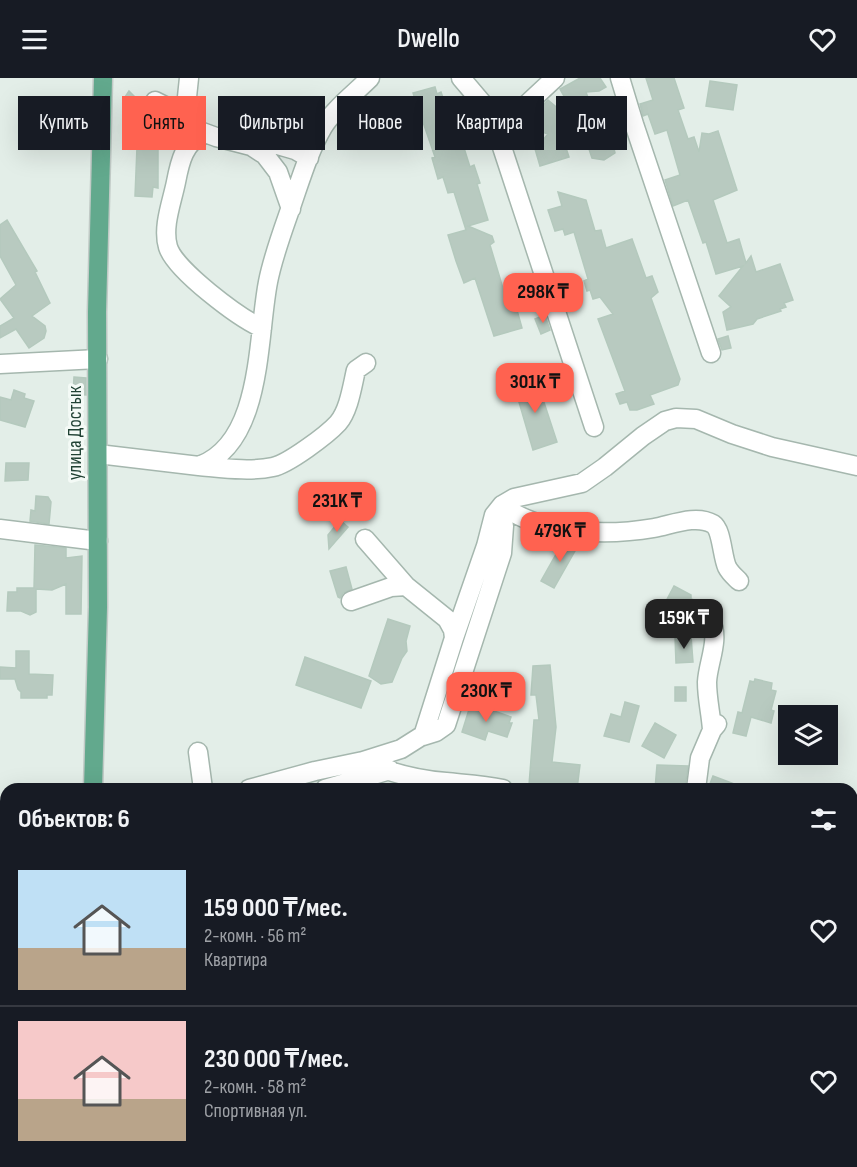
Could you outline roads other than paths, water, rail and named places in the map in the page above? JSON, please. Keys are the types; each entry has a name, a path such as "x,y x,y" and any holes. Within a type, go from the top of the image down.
{"main road":[{"name":"улица Достык","path":"93,783 103,78"}],"street":[{"path":"187,96 189,78"},
{"path":"199,466 217,456 230,442 243,422 259,360 268,282 309,158 324,125 370,78"},
{"path":"461,78 476,96"},
{"path":"535,96 555,78"},
{"path":"620,78 711,353"},
{"path":"206,122 296,150 309,158"},
{"path":"206,134 251,146 265,155 278,172 291,209"},
{"path":"186,150 181,160 169,216 167,245 171,255 223,305 262,328"},
{"path":"502,150 594,427"},
{"path":"0,364 98,359"},
{"path":"98,454 199,466 251,469 274,467 288,461 339,422 347,406 356,370 366,363"},
{"path":"422,737 498,510 514,498 582,483 642,436 666,421 676,418 696,419 772,447 857,466"},
{"path":"498,510 542,525 572,531 594,532 654,528 675,522 708,522 715,525 720,532 722,552 728,570 739,581"},
{"path":"271,783 363,761 401,749 436,732 446,724 502,553 504,526 498,510"},
{"path":"0,529 98,541"},
{"path":"365,539 406,586 447,619 453,630 454,638"},
{"path":"351,601 392,587 406,586"},
{"path":"697,783 700,758 715,727 707,702 707,681 716,632 711,621"},
{"path":"198,752 201,783"},
{"path":"363,761 436,783"},
{"path":"346,783 390,770"}]}
